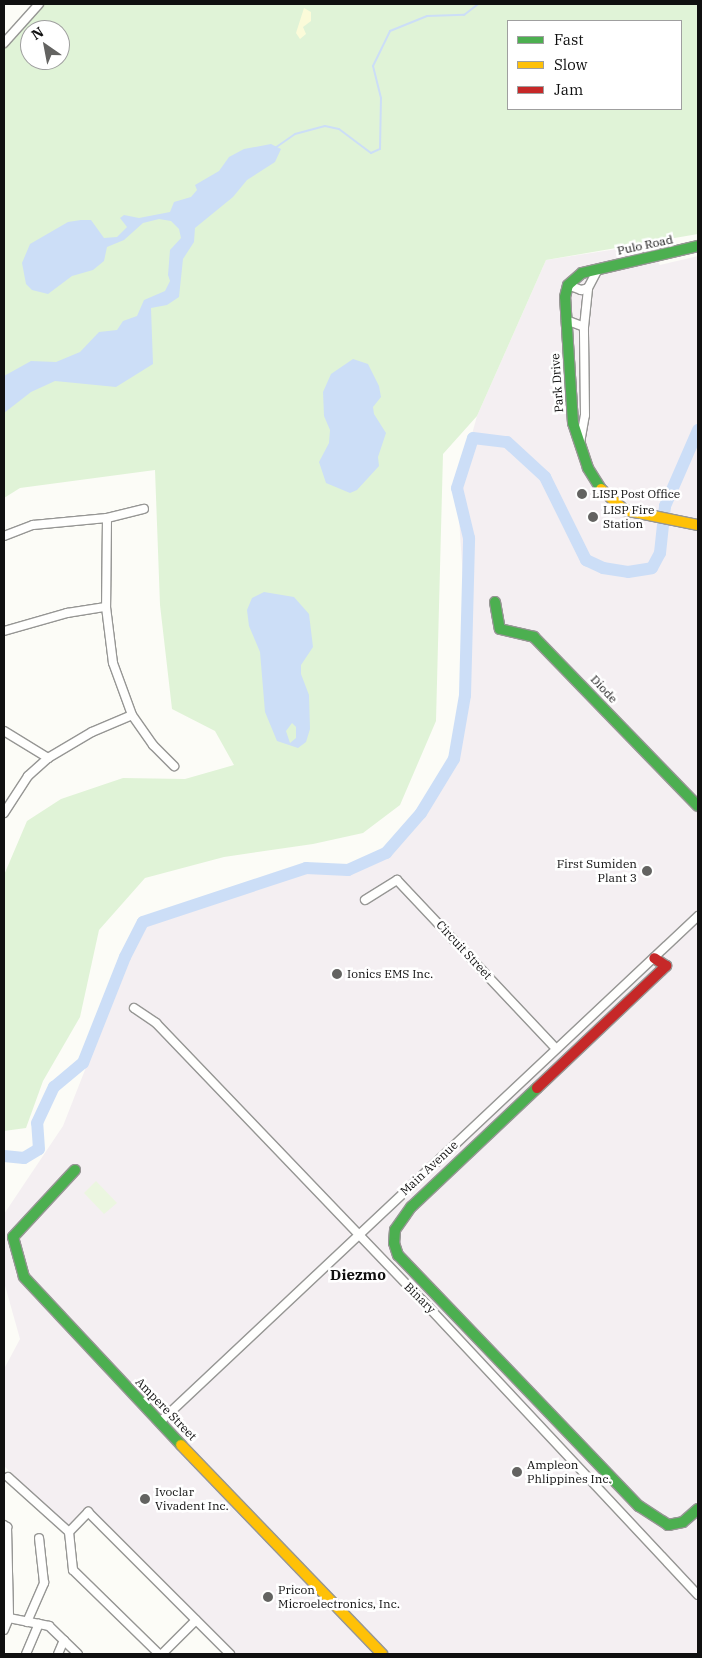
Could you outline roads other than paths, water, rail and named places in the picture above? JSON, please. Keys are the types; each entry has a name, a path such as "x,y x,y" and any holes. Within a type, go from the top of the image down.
{"street":[{"path":"4,43 39,4"},
{"name":"Pulo Road","path":"598,268 698,246"},
{"path":"588,288 581,290 568,285 582,273 598,268"},
{"name":"Park Drive","path":"580,443 585,415 584,327 588,288 598,268"},
{"name":"Park Drive","path":"568,285 565,297 572,423 588,468 604,492 624,510 698,525"},
{"path":"566,320 584,327"},
{"path":"4,536 33,526 107,518 144,509"},
{"path":"107,518 106,607 113,663 132,715 153,745 174,766"},
{"name":"Diode","path":"495,602 500,629 534,637 698,806"},
{"path":"4,631 21,629 67,613 106,607"},
{"path":"4,813 28,776 48,758 92,732 132,715"},
{"path":"4,731 48,758"},
{"name":"Circuit Street","path":"365,900 397,880 556,1049"},
{"name":"Main Avenue","path":"161,1421 698,916"},
{"path":"654,958 666,966 411,1207 396,1230 394,1243 398,1255 639,1506 668,1525 684,1522 698,1509"},
{"name":"Binary","path":"134,1008 156,1023 357,1236 421,1299 698,1595"},
{"name":"Ampere Street","path":"75,1170 13,1237 18,1261 33,1289 382,1654"},
{"path":"8,1477 68,1532 73,1570 160,1654 196,1620"},
{"path":"68,1532 88,1512 230,1654"},
{"path":"4,1525 7,1526 9,1618 4,1630"},
{"path":"27,1622 44,1583 39,1538"},
{"path":"9,1618 49,1626 78,1654"},
{"path":"26,1654 39,1624"},
{"path":"58,1654 64,1640"}],"water":[{"path":"271,144 281,149 275,162 247,180 233,197 195,228 194,242 183,259 179,297 167,305 151,308 153,364 116,387 55,381 31,392 4,413 4,376 31,361 56,362 80,352 99,332 117,330 123,321 137,316 144,300 165,291 170,281 168,275 170,250 181,238 179,229 171,221 159,219 143,223 124,240 107,247 104,261 93,270 72,276 48,294 32,290 26,284 22,263 30,244 68,222 81,220 91,220 104,238 117,237 127,227 120,218 124,215 139,218 170,212 174,202 191,197 197,190 195,185 219,171 229,157 244,149"},
{"path":"353,359 368,364 379,386 381,397 373,407 374,414 386,433 378,457 379,466 357,490 350,493 326,483 319,462 329,443 330,430 324,416 323,392 331,374"},
{"path":"264,592 294,597 309,614 313,647 301,665 301,674 309,695 310,729 306,742 298,748 277,741 265,712 260,652 249,626 247,610 252,598","holes":["292,723 296,727 296,738 290,743 286,731"]}],"waterway":[{"path":"275,148 295,134 325,126 339,129 371,153 380,149 381,98 373,66 390,31 427,16 464,15 478,4"},
{"path":"4,1156 24,1158 39,1149 37,1123 54,1087 83,1063 125,957 143,922 306,868 348,870 386,853 421,813 454,759 465,695 469,538 457,488 473,438 507,442 545,477 586,560 603,568 628,572 652,568 660,553 665,506 698,430"}],"place":[{"name":"LISP Post Office","path":"582,494"},
{"name":"LISP Fire Station","path":"593,517"},
{"name":"First Sumiden Plant 3","path":"647,871"},
{"name":"Ionics EMS Inc.","path":"337,974"},
{"name":"Ampleon Phlippines Inc.","path":"517,1472"},
{"name":"Ivoclar Vivadent Inc.","path":"145,1499"},
{"name":"Pricon Microelectronics, Inc.","path":"268,1597"}],"district":[{"name":"Diezmo","path":"358,1275"}]}
